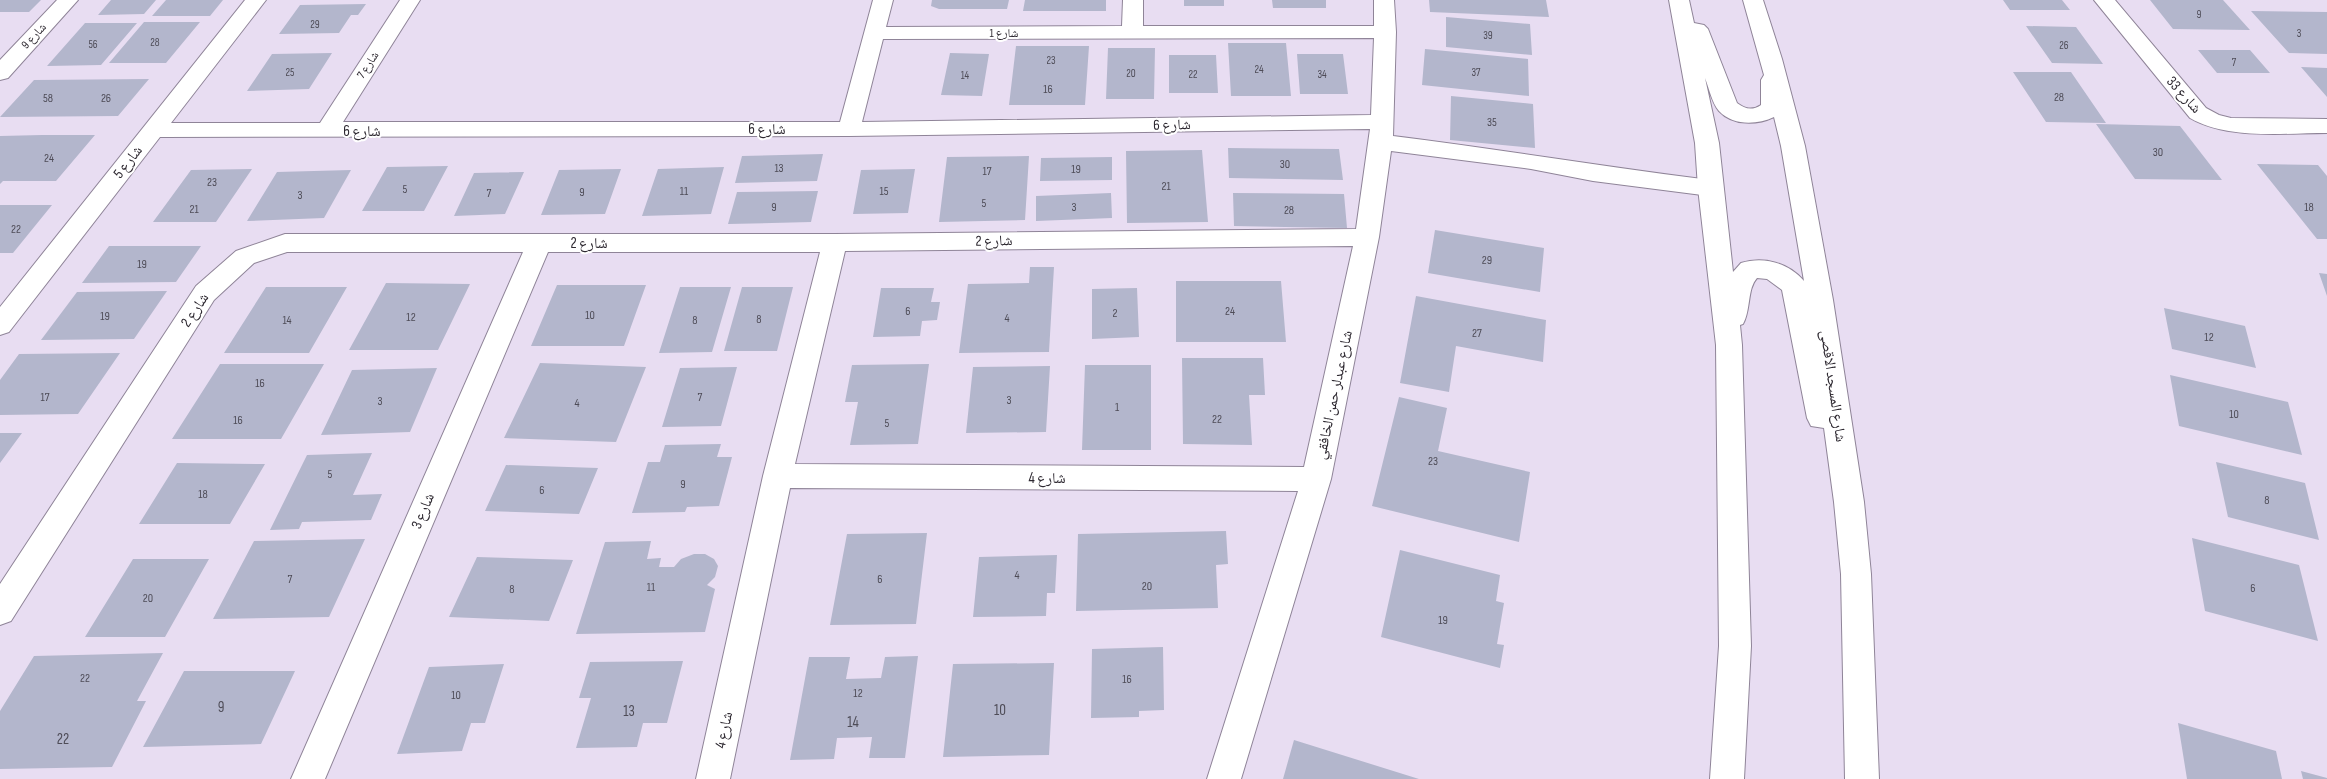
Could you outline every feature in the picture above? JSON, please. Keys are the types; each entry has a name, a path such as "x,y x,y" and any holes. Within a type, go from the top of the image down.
{"street":[{"name":"شارع 9","path":"0,73 68,0"},
{"name":"شارع 5","path":"0,324 256,0"},
{"name":"شارع 7","path":"326,131 410,0"},
{"path":"849,129 883,0"},
{"path":"1132,32 1133,0"},
{"name":"شارع عبدلر حمن الخافقي","path":"1224,779 1316,479 1367,237 1381,132 1385,32 1384,0"},
{"path":"1679,0 1707,143 1710,188 1729,345 1735,646 1727,779"},
{"path":"1685,0 1727,106 1736,113 1751,117 1764,115 1772,108 1771,59"},
{"name":"شارع المسجد الاقصى","path":"1753,0 1771,59 1793,146 1820,300 1850,502 1856,574 1863,777"},
{"name":"شارع 33","path":"2104,0 2198,113 2212,121 2231,125 2327,126"},
{"name":"شارع 1","path":"875,33 1385,32"},
{"name":"شارع 6","path":"154,130 849,129 1381,132 1594,173 1710,188"},
{"name":"شارع 2","path":"0,611 205,292 245,257 285,243 835,243 1367,237"},
{"name":"شارع 3","path":"308,779 539,243"},
{"name":"شارع 4","path":"713,779 778,476 835,243"},
{"path":"1729,345 1741,280 1750,269 1767,268 1783,275 1794,286 1819,412 1850,502"},
{"name":"شارع 4","path":"778,476 1316,479"}],"building":[{"path":"0,0 41,0 29,12 0,12"},
{"path":"111,0 156,0 144,14 98,15"},
{"path":"166,0 223,0 210,16 152,16"},
{"path":"932,0 1009,0 1007,9 939,9 931,6"},
{"path":"1025,0 1106,0 1106,11 1023,11"},
{"path":"1184,0 1224,0 1224,6 1184,6"},
{"path":"1272,0 1326,0 1326,8 1273,8"},
{"path":"1429,0 1546,0 1549,17 1430,12"},
{"path":"2003,0 2062,0 2070,10 2010,10"},
{"path":"2150,0 2223,0 2250,30 2173,29"},
{"path":"366,4 358,15 351,15 339,33 279,34 300,5"},
{"path":"2251,11 2327,12 2327,54 2289,53"},
{"path":"1446,17 1530,24 1532,55 1446,47"},
{"path":"144,22 200,22 166,63 109,63"},
{"path":"85,23 137,23 101,65 47,66"},
{"path":"2026,26 2076,27 2103,64 2052,63"},
{"path":"1228,43 1286,43 1291,96 1231,96"},
{"path":"1016,46 1089,46 1085,105 1009,105"},
{"path":"1108,48 1155,48 1154,99 1106,99"},
{"path":"1425,49 1528,59 1529,96 1422,85"},
{"path":"2198,50 2250,50 2270,73 2217,73"},
{"path":"332,53 309,89 247,91 272,54"},
{"path":"950,53 989,54 982,96 941,95"},
{"path":"1297,54 1343,54 1348,94 1300,94"},
{"path":"1169,55 1216,55 1218,93 1169,93"},
{"path":"2301,67 2327,68 2327,97"},
{"path":"2013,72 2071,72 2106,123 2046,122"},
{"path":"149,79 118,116 0,117 34,80"},
{"path":"1451,96 1533,104 1535,148 1450,140"},
{"path":"2096,124 2180,126 2222,180 2135,179"},
{"path":"95,135 56,181 3,181 0,184 0,136"},
{"path":"1228,148 1339,149 1343,180 1229,178"},
{"path":"1202,150 1208,222 1127,223 1126,151"},
{"path":"823,154 817,181 735,183 742,156"},
{"path":"1029,156 1025,220 939,222 947,157"},
{"path":"1112,157 1112,180 1040,181 1041,158"},
{"path":"2257,164 2318,165 2327,176 2327,239 2317,239"},
{"path":"448,166 424,211 362,211 387,167"},
{"path":"724,167 711,214 642,216 658,169"},
{"path":"252,169 216,222 153,222 191,170"},
{"path":"621,169 605,214 541,215 559,170"},
{"path":"915,169 908,213 853,214 861,170"},
{"path":"351,170 324,218 247,221 277,172"},
{"path":"524,172 505,214 454,216 474,173"},
{"path":"818,191 811,222 728,224 737,192"},
{"path":"1111,193 1112,218 1036,221 1036,196"},
{"path":"1233,193 1344,194 1347,228 1234,226"},
{"path":"0,205 52,205 13,253 0,253"},
{"path":"1435,230 1544,248 1540,292 1428,273"},
{"path":"109,246 201,246 176,282 82,283"},
{"path":"1030,267 1054,267 1049,352 959,353 968,284 1029,283"},
{"path":"2319,273 2327,274 2327,296"},
{"path":"1176,281 1281,281 1286,342 1176,342"},
{"path":"386,283 470,284 438,350 349,350"},
{"path":"557,285 646,285 624,346 531,346"},
{"path":"266,287 347,287 309,353 224,353"},
{"path":"680,287 731,287 712,352 659,353"},
{"path":"742,287 793,287 777,351 724,351"},
{"path":"881,288 934,288 931,302 940,302 937,320 922,321 920,336 873,337"},
{"path":"1137,288 1139,337 1092,339 1092,289"},
{"path":"167,291 134,339 41,340 77,292"},
{"path":"1416,296 1546,320 1543,362 1456,346 1449,392 1400,383"},
{"path":"2164,308 2245,326 2256,368 2172,349"},
{"path":"120,353 78,414 0,415 0,380 19,354"},
{"path":"1182,358 1263,358 1265,395 1249,395 1252,445 1183,444"},
{"path":"540,363 646,367 616,442 504,438"},
{"path":"220,364 324,364 281,439 172,439"},
{"path":"929,364 918,444 850,445 858,402 845,402 852,365"},
{"path":"1085,365 1151,365 1151,450 1082,450"},
{"path":"1050,366 1046,432 966,433 973,367"},
{"path":"737,367 721,426 662,427 680,368"},
{"path":"437,368 410,432 321,435 352,370"},
{"path":"2170,375 2288,402 2302,455 2179,426"},
{"path":"1399,397 1447,408 1438,451 1530,472 1519,542 1372,506"},
{"path":"0,433 22,433 0,463"},
{"path":"721,444 717,457 732,457 719,506 687,507 685,512 632,513 648,462 660,462 665,445"},
{"path":"372,453 353,495 382,494 371,520 302,522 299,529 270,530 307,455"},
{"path":"2216,462 2305,483 2319,540 2228,517"},
{"path":"177,463 265,464 230,524 139,524"},
{"path":"506,465 598,468 579,514 485,511"},
{"path":"1226,531 1228,564 1216,565 1218,608 1076,611 1078,534"},
{"path":"927,533 916,624 830,625 847,534"},
{"path":"2192,538 2299,565 2318,641 2205,611"},
{"path":"365,539 329,617 213,619 254,541"},
{"path":"651,541 647,559 661,558 659,567 674,567 681,559 694,554 705,554 714,559 718,566 715,577 707,585 715,589 705,632 576,634 605,542"},
{"path":"1400,550 1500,575 1496,601 1504,603 1497,644 1504,645 1500,668 1381,637"},
{"path":"1057,555 1055,593 1047,593 1046,616 973,617 979,557"},
{"path":"477,557 573,560 549,621 449,617"},
{"path":"133,559 209,559 165,637 85,637"},
{"path":"1163,647 1164,710 1139,711 1139,717 1091,718 1092,649"},
{"path":"163,653 137,701 146,701 112,767 0,769 0,711 34,656"},
{"path":"918,656 905,758 869,758 872,737 837,738 834,759 790,760 809,657 850,657 846,679 881,678 885,657"},
{"path":"683,661 667,723 643,723 637,747 576,748 591,698 579,698 590,662"},
{"path":"1054,663 1049,755 943,757 953,664"},
{"path":"504,664 485,723 471,723 462,751 397,754 429,667"},
{"path":"184,671 295,671 261,744 143,747"},
{"path":"2178,723 2276,751 2282,779 2187,779"},
{"path":"1294,740 1419,779 1283,779"},
{"path":"2301,771 2327,778 2327,779 2303,779"}]}
